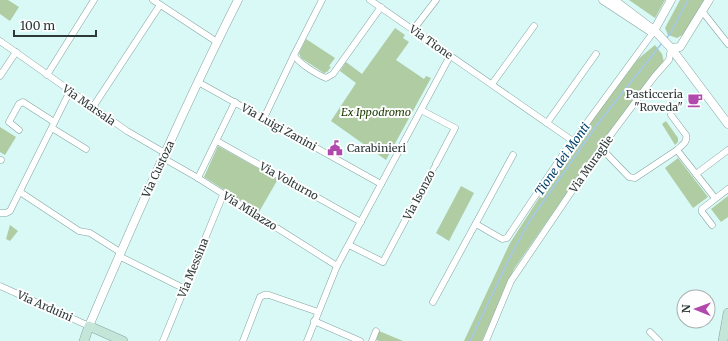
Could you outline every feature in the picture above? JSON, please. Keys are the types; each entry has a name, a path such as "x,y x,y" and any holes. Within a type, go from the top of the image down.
{"main road":[{"path":"723,341 728,313"},
{"name":"Via Custoza","path":"84,341 90,326"},
{"path":"90,326 123,341"}],"street":[{"path":"47,75 94,0"},
{"path":"153,0 217,42"},
{"name":"Via Custoza","path":"90,326 119,254 198,82 238,0"},
{"path":"264,118 322,0"},
{"name":"Via Tione","path":"370,0 492,84 571,141"},
{"path":"413,30 436,0"},
{"path":"603,0 652,32"},
{"path":"614,0 671,48 728,124"},
{"path":"476,224 502,239 507,238 571,141 575,139 652,32 672,0"},
{"path":"671,48 680,47 709,0"},
{"path":"93,107 160,5"},
{"path":"294,56 297,60 322,76 326,78 329,77 334,74 381,7"},
{"path":"702,11 728,44"},
{"path":"492,84 534,26"},
{"name":"Via Marsala","path":"0,41 127,131 164,155"},
{"name":"Via Muraglie","path":"486,341 511,281 601,148 654,76 669,60 671,48"},
{"path":"0,76 16,52"},
{"path":"547,123 596,54"},
{"path":"307,341 337,266 450,56"},
{"name":"Via Luigi Zanini","path":"198,82 381,184"},
{"path":"0,213 10,211 70,91"},
{"path":"19,130 9,122 19,104 23,102 86,149"},
{"path":"198,178 235,102"},
{"name":"Via Isonzo","path":"348,245 383,262 436,164 455,128 421,110"},
{"path":"601,148 629,177 635,178 676,150 687,139 686,135 671,115"},
{"name":"Via Volturno","path":"217,141 361,222"},
{"path":"676,150 715,198"},
{"path":"696,174 728,150"},
{"name":"Via Milazzo","path":"164,155 223,195 337,266"},
{"path":"433,302 513,155"},
{"path":"712,225 702,212 702,209 728,189"},
{"path":"20,192 79,231 90,233 119,254 185,289"},
{"name":"Via Messina","path":"163,341 223,195"},
{"name":"Via Arduini","path":"0,286 90,326"},
{"path":"243,341 260,298 264,295 269,295 318,312"},
{"path":"314,321 360,341"},
{"path":"372,341 376,331"},
{"path":"650,332 659,341"}],"green space":[{"path":"0,0 8,0 19,7 10,21 0,14"},
{"path":"629,0 665,0 655,18"},
{"path":"680,0 704,0 684,34 677,38 668,35 665,28"},
{"name":"Ex Ippodromo","path":"395,28 405,35 403,38 409,42 396,60 424,79 426,76 431,78 386,160 331,121 356,83 340,71 346,62 362,74"},
{"path":"306,39 335,58 329,66 331,67 327,72 324,73 301,58 299,53"},
{"path":"655,45 662,54 664,62 649,79 602,142 514,269 482,341 464,341 510,243 576,141 638,59"},
{"path":"666,121 678,138 678,142 675,145 662,124"},
{"path":"0,127 16,137 5,155 0,152"},
{"path":"218,146 278,179 259,212 204,177"},
{"path":"678,158 708,197 693,208 665,168"},
{"path":"461,186 474,193 449,241 436,233"},
{"path":"728,196 728,217 721,222 711,209"},
{"path":"10,225 18,231 10,241 6,239"},
{"path":"379,331 403,341 376,340"}],"waterway":[{"name":"Tione dei Monti","path":"666,39 688,0"},
{"name":"Tione dei Monti","path":"470,341 513,251 529,222 599,122 662,43"}],"place":[{"name":"Pasticceria \"Roveda\"","path":"695,100"},
{"name":"Carabinieri","path":"335,148"}]}
